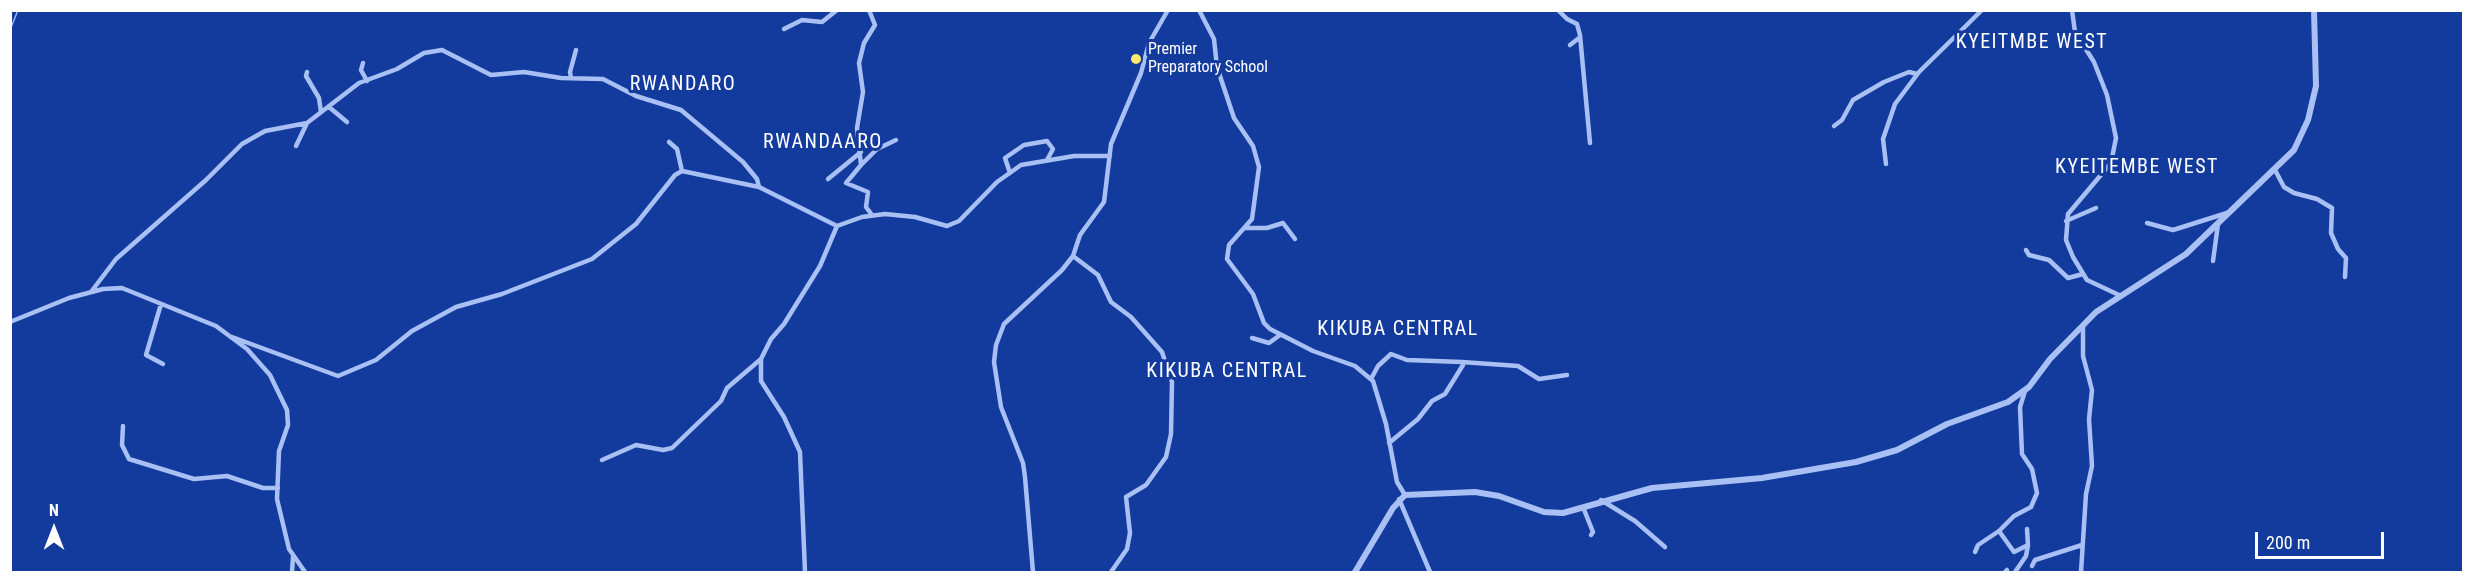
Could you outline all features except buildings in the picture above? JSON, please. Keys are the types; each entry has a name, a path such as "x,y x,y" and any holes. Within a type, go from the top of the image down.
{"street":[{"path":"784,28 802,20 822,22 837,10"},
{"path":"861,165 857,128 863,92 859,63 864,43 875,22 869,10"},
{"path":"1034,573 1023,463 1001,406 994,352 1004,324 1056,278 1073,255 1080,236 1104,202 1111,144 1141,73 1149,43 1168,10"},
{"path":"1199,10 1214,39 1217,67 1234,118 1253,146 1259,167 1253,214 1246,228 1229,245 1227,258 1253,294 1264,323 1313,351 1355,366 1376,386 1397,482 1430,573"},
{"path":"1558,10 1567,19 1577,24 1580,35 1590,143"},
{"path":"1886,164 1882,139 1895,104 1917,74 1982,10"},
{"path":"2072,10 2075,32 2094,62 2107,95 2116,138 2110,163 2074,206 2066,221 2068,247 2083,274 2093,284 2119,295"},
{"path":"1975,552 1978,544 1999,531 2014,516 2031,507 2037,493 2032,469 2022,454 2020,407 2025,391 2050,358 2096,312 2119,295 2160,273 2218,224 2294,150 2313,105 2317,61 2314,10"},
{"path":"1570,45 1578,40 1580,35"},
{"path":"296,146 307,123 367,81 397,69 424,53 442,50 496,76 524,72 571,78 603,79 636,96 681,110 738,157 757,179 759,187"},
{"path":"571,78 570,72 576,50"},
{"path":"363,63 361,70 367,81"},
{"path":"307,72 306,76 319,98 321,112"},
{"path":"1834,126 1842,120 1853,100 1884,82 1909,72 1917,74"},
{"path":"329,106 347,122"},
{"path":"91,292 116,259 206,180 242,144 265,131 307,123"},
{"path":"872,215 866,207 868,192 846,183 877,149 896,140"},
{"path":"1010,172 1005,158 1024,145 1047,141 1053,149 1047,160"},
{"path":"669,142 677,148 682,171"},
{"path":"828,179 842,165 861,152"},
{"path":"232,337 338,376 376,360 412,331 456,307 502,294 592,259 636,224 675,175 682,171 759,187 837,226 872,215 903,215 947,226 959,221 1010,172 1021,165 1047,160 1110,156"},
{"path":"2275,170 2284,188 2318,199 2332,208 2331,233 2338,249 2346,258 2345,277"},
{"path":"2066,221 2096,208"},
{"path":"2147,223 2173,230 2184,229 2234,208"},
{"path":"1246,228 1267,228 1283,223 1295,238"},
{"path":"2213,261 2218,224"},
{"path":"602,460 636,445 663,450 672,448 721,401 727,388 760,359 771,339 784,324 820,266 837,226"},
{"path":"2026,250 2029,255 2049,260 2068,278 2083,274"},
{"path":"1073,255 1098,275 1111,302 1131,317 1162,352 1172,382 1171,434 1166,457 1146,485 1126,497 1130,533 1127,549 1111,573"},
{"path":"10,322 69,298 91,292 122,288 216,326 232,337 270,375 287,410 288,425 279,451 277,500 299,572"},
{"path":"161,304 146,355 164,364"},
{"path":"2081,573 2086,495 2092,466 2089,418 2092,390 2083,356 2083,327"},
{"path":"1252,338 1269,343 1280,334"},
{"path":"1371,379 1378,366 1391,354 1407,360 1518,366 1539,379 1567,375"},
{"path":"760,359 761,381 784,417 800,452 805,573"},
{"path":"1389,443 1418,419 1432,400 1445,394 1463,365 1462,362"},
{"path":"1402,497 1475,492 1544,512 1563,513 1601,500 1652,488 1762,478 1856,462 1897,450 1947,423 2008,402 2025,391"},
{"path":"123,426 122,445 129,459 194,480 226,476 263,488 279,488"},
{"path":"1355,573 1402,497"},
{"path":"1601,500 1635,521 1665,547"},
{"path":"1583,507 1593,532 1591,535"},
{"path":"2015,573 2026,556 2027,530"},
{"path":"1999,531 2014,552 2028,545"},
{"path":"2032,566 2035,560 2082,544"},
{"path":"293,557 299,572"}],"waterway":[{"path":"10,30 18,10"}],"place":[{"name":"Premier Preparatory School","path":"1136,59"}],"district":[{"name":"KYEITMBE WEST","path":"2032,43"},
{"name":"RWANDARO","path":"683,85"},
{"name":"RWANDAARO","path":"823,143"},
{"name":"KYEITEMBE WEST","path":"2137,168"},
{"name":"KIKUBA CENTRAL","path":"1398,330"},
{"name":"KIKUBA CENTRAL","path":"1227,372"}]}
